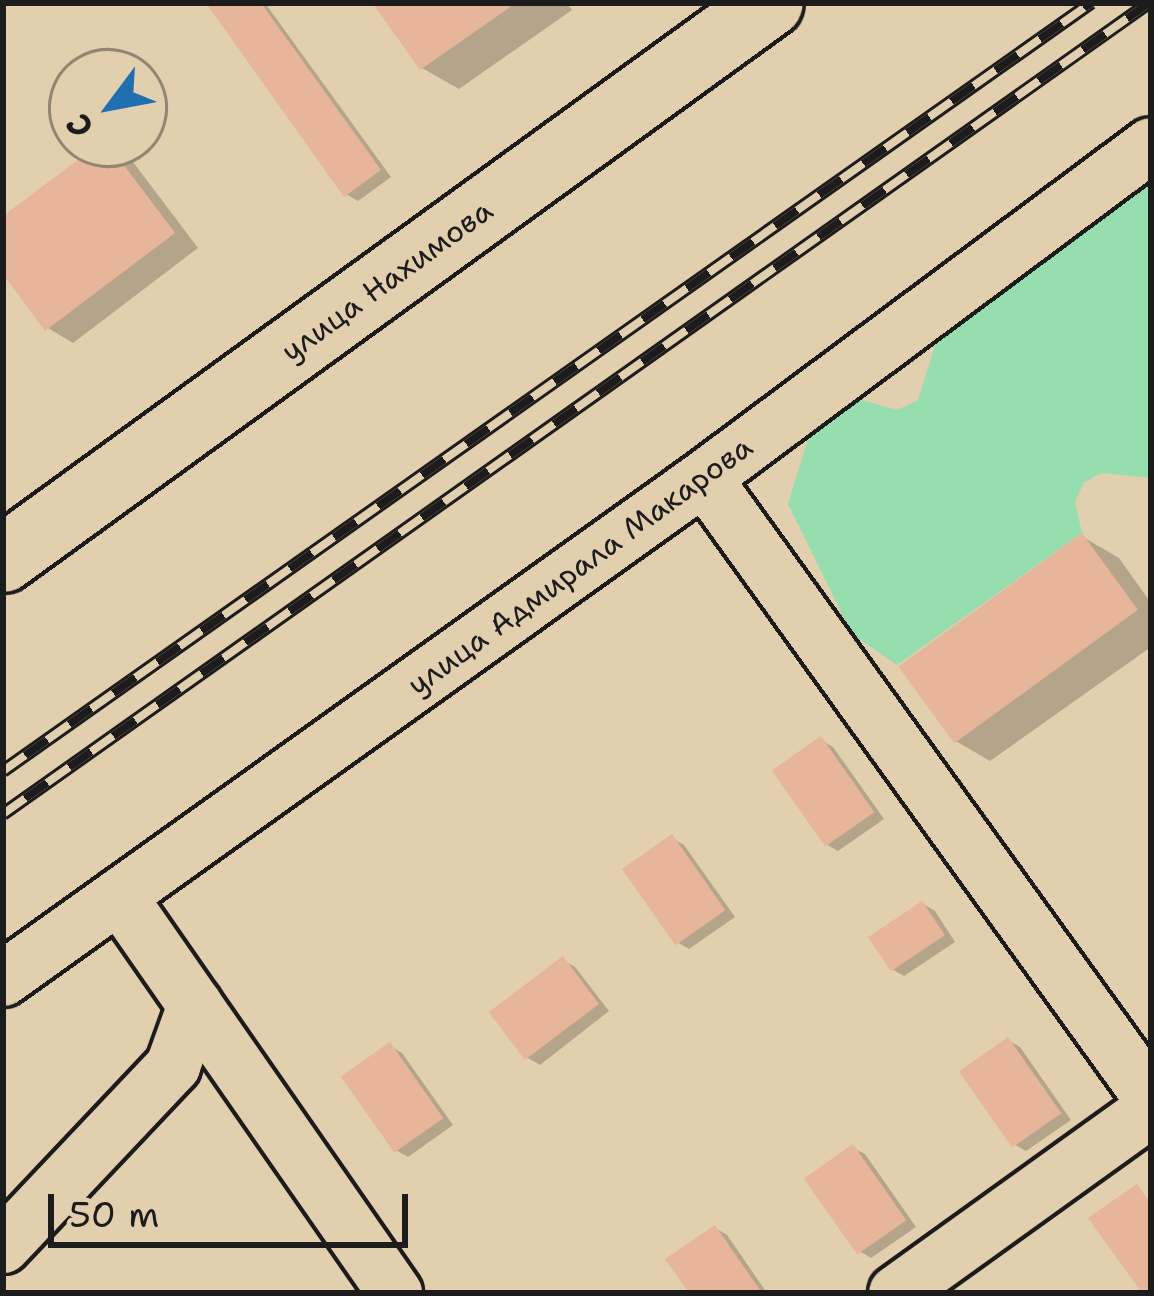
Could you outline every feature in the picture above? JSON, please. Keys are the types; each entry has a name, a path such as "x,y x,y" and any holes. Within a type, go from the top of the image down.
{"main road":[{"name":"улица Нахимова","path":"3,559 770,3"}],"street":[{"name":"улица Адмирала Макарова","path":"3,979 704,478 1151,145"},
{"path":"704,478 1151,1099"},
{"path":"119,896 395,1293"},
{"path":"3,1246 173,1066 195,1004"},
{"path":"896,1293 1151,1110"}],"green space":[{"path":"1151,177 1151,478 1102,473 1084,482 1075,502 1082,533 897,665 852,634 788,504 809,436 854,398 897,410 918,400 939,333"}],"building":[{"path":"206,3 261,3 381,170 344,197"},
{"path":"377,3 516,3 420,70 374,5"},
{"path":"67,168 126,168 175,233 45,331 3,274 3,216"},
{"path":"1082,533 1138,610 954,743 898,666"},
{"path":"821,736 874,812 825,847 772,770"},
{"path":"672,834 725,910 675,945 622,869"},
{"path":"922,901 945,935 891,971 868,937"},
{"path":"563,956 599,1004 525,1060 489,1012"},
{"path":"1008,1037 1061,1113 1012,1148 959,1071"},
{"path":"390,1042 443,1118 394,1153 341,1076"},
{"path":"853,1144 906,1220 857,1255 804,1178"},
{"path":"1137,1184 1151,1204 1151,1287 1142,1293 1088,1218"},
{"path":"715,1225 762,1293 689,1293 665,1259"}],"railway":[{"path":"3,771 1091,3"},
{"path":"3,814 1149,3"}]}
